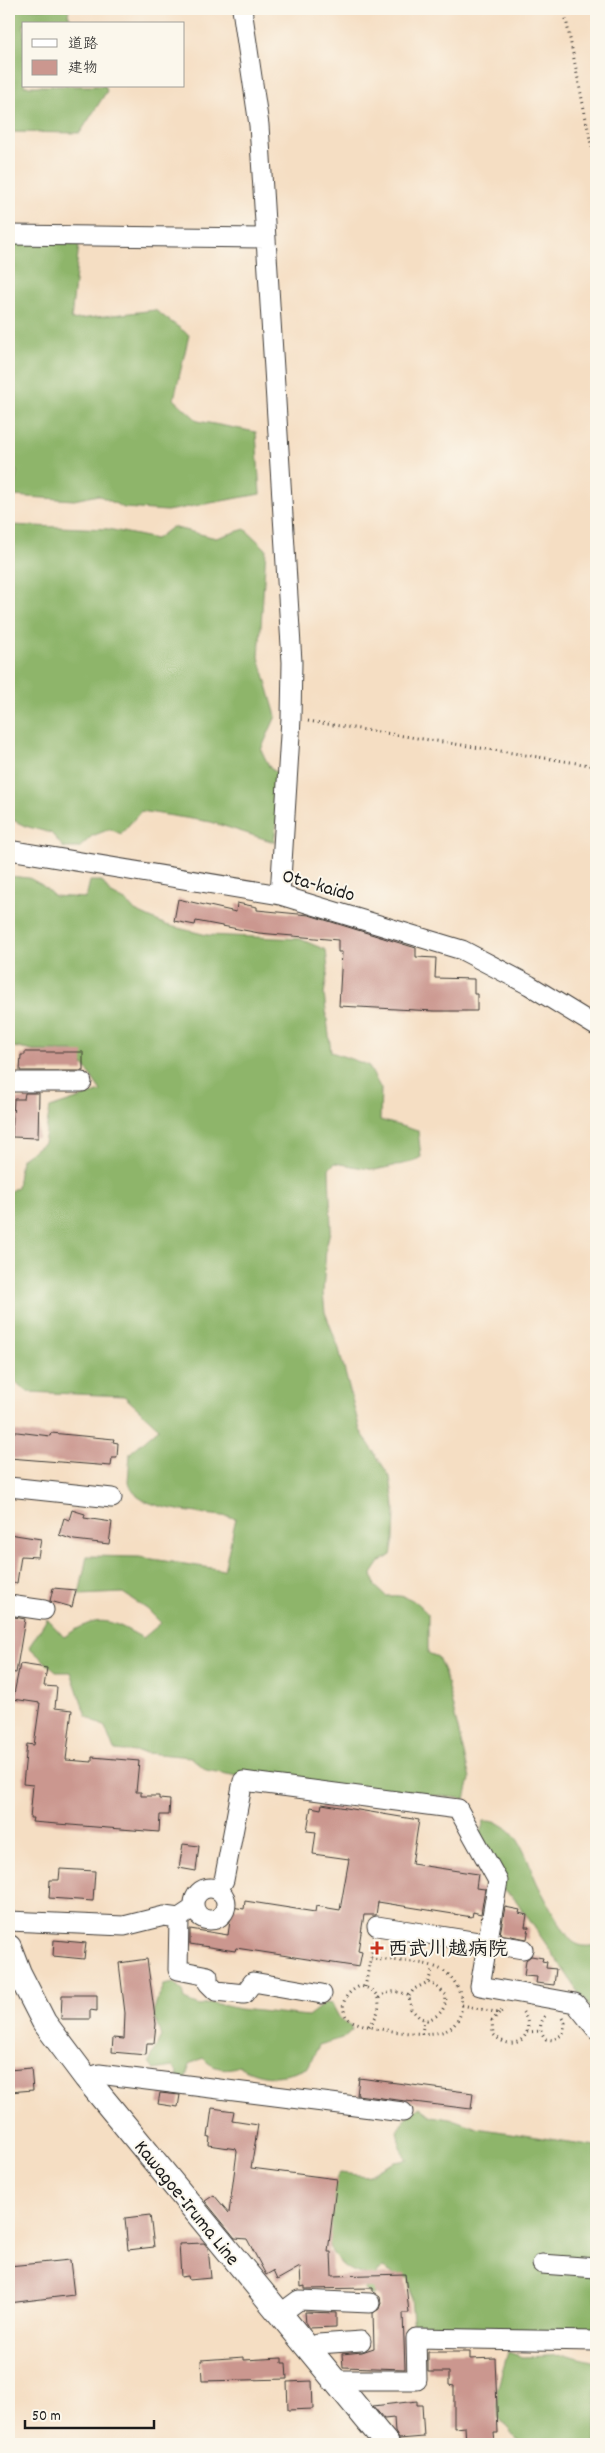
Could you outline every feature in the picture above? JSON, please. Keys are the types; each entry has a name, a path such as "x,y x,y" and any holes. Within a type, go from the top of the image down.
{"main road":[{"name":"Kawagoe-Iruma Line","path":"9,1947 19,1973 44,2022 86,2078 387,2444"}],"street":[{"path":"242,9 259,125 292,662 291,719 280,895"},
{"path":"9,235 265,238"},
{"name":"Ota-kaido","path":"9,850 280,895 462,950 528,985 596,1026"},
{"path":"9,1082 82,1082"},
{"path":"9,1487 112,1498"},
{"path":"9,1605 44,1610"},
{"path":"218,1890 224,1880 243,1782 458,1809 498,1881 480,1986 574,2003 596,2030"},
{"path":"9,1921 124,1926 164,1916 186,1913 197,1914 208,1920 220,1917 226,1906 226,1900 218,1890 212,1888 200,1891 186,1913 178,1970 208,1976 208,1983 216,1991 244,1994 254,1982 322,1994"},
{"path":"376,1926 523,1949"},
{"path":"86,2078 99,2074 403,2112"},
{"path":"542,2264 596,2268"},
{"path":"280,2314 299,2300 370,2303"},
{"path":"334,2380 417,2380 416,2338 596,2341"},
{"path":"310,2350 318,2344 361,2341"}],"path":[{"path":"564,9 596,169"},
{"path":"291,719 596,766"},
{"path":"364,1987 376,1926"},
{"path":"369,2026 378,2015 381,2006 379,1998 374,1991 360,1986 350,1990 345,1997 344,2013 351,2021 369,2026 433,2035 448,2030 454,2023 462,2005 458,1984 441,1969 371,1958"},
{"path":"428,1982 441,1989 446,1995 446,2002 440,2014 434,2018 424,2019 411,2009 409,1996 414,1989 428,1982 433,1968"},
{"path":"379,1998 393,1991 409,1996"},
{"path":"462,2005 499,2012"},
{"path":"513,2008 506,2008 499,2012 492,2022 493,2034 500,2041 511,2045 518,2042 527,2032 527,2020 520,2009 527,2010"},
{"path":"542,2013 548,2014 540,2025 541,2031 546,2039 553,2040 563,2034 565,2023 562,2017 557,2015"},
{"path":"422,2034 424,2019"},
{"path":"527,2032 541,2031"}],"green space":[{"path":"9,9 69,9 68,15 73,22 22,22 22,88 106,88 107,91 80,133 9,132"},
{"path":"9,233 80,234 71,320 155,310 189,335 174,399 198,421 256,432 260,494 167,511 124,508 98,495 74,500 13,496 17,471 9,468"},
{"path":"9,525 108,529 156,539 172,527 216,538 245,529 266,549 259,657 276,716 261,750 270,768 283,777 274,842 211,822 141,811 121,834 110,829 92,836 79,848 64,848 51,833 25,826 9,818"},
{"path":"9,876 29,878 42,885 54,896 86,898 90,881 102,881 110,893 127,902 135,911 166,925 207,935 300,939 326,950 328,970 324,994 331,1052 368,1065 381,1089 380,1120 418,1131 421,1157 412,1162 375,1170 335,1163 329,1169 331,1227 326,1248 323,1293 325,1312 339,1349 360,1430 390,1477 395,1510 394,1539 391,1555 380,1562 372,1574 375,1586 386,1596 400,1596 410,1599 428,1614 428,1653 438,1657 444,1671 470,1779 465,1799 432,1795 396,1796 304,1782 295,1777 284,1782 258,1780 206,1770 191,1757 114,1750 105,1727 86,1716 71,1672 56,1672 29,1647 47,1619 64,1637 87,1624 104,1621 121,1626 143,1638 161,1623 147,1609 123,1593 79,1595 87,1556 139,1557 224,1570 236,1518 170,1508 145,1501 137,1496 128,1483 130,1453 159,1428 124,1396 28,1392 9,1377 9,1192 17,1187 21,1159 44,1143 50,1108 101,1091 74,1051 33,1051 9,1046"},
{"path":"484,1821 496,1822 506,1827 514,1835 525,1854 542,1893 571,1940 583,1946 596,1945 596,2017 515,1899 485,1877 477,1864 475,1849"},
{"path":"174,1983 183,1991 185,2000 200,2006 213,2003 239,2009 308,2016 325,2003 332,2004 340,2019 350,2025 352,2030 343,2038 319,2045 308,2067 290,2074 265,2075 239,2066 220,2068 211,2065 203,2058 190,2064 185,2080 178,2080 176,2070 173,2067 154,2070 149,2063 161,2037 155,2016 156,2003 164,1985"},
{"path":"420,2107 432,2116 455,2120 477,2128 596,2146 596,2259 580,2267 596,2278 596,2335 414,2331 409,2278 398,2277 383,2268 376,2272 380,2286 372,2296 365,2290 363,2274 351,2271 341,2264 334,2255 328,2244 323,2219 325,2195 328,2189 340,2173 367,2176 395,2162 408,2160 400,2146 397,2131 406,2117"},
{"path":"508,2352 523,2357 568,2355 596,2362 596,2444 521,2444 499,2418 497,2390"}],"building":[{"path":"178,899 236,912 237,903 257,907 257,910 309,915 416,948 416,957 436,958 435,978 474,979 474,994 477,994 477,1011 434,1011 339,1006 342,952 338,952 338,940 259,933 196,921 195,925 174,921"},
{"path":"25,1052 83,1052 83,1071 20,1071 21,1055 25,1055"},
{"path":"25,1093 39,1093 38,1138 12,1137 14,1099 24,1099"},
{"path":"9,1431 50,1436 51,1433 114,1439 113,1442 118,1443 117,1458 112,1458 111,1466 9,1458"},
{"path":"72,1510 85,1514 84,1518 112,1522 109,1544 74,1540 59,1535 64,1518 69,1520"},
{"path":"9,1534 41,1539 38,1557 21,1556 17,1583 9,1582"},
{"path":"53,1588 76,1590 72,1607 50,1601"},
{"path":"9,1616 25,1619 16,1673 9,1672"},
{"path":"20,1664 47,1668 44,1686 57,1687 55,1708 72,1710 66,1760 92,1762 92,1757 139,1761 136,1792 141,1792 141,1796 159,1796 159,1799 170,1800 169,1815 160,1815 159,1832 32,1822 33,1818 30,1818 33,1785 23,1784 27,1744 34,1745 40,1703 13,1699"},
{"path":"322,1804 419,1820 412,1864 478,1874 476,1888 485,1889 481,1914 473,1912 472,1917 378,1902 376,1915 364,1915 358,1951 362,1952 359,1967 236,1948 235,1951 190,1944 190,1929 228,1935 232,1907 244,1909 245,1901 315,1912 316,1906 340,1910 349,1859 313,1854 316,1832 307,1831 311,1807 321,1809"},
{"path":"183,1844 199,1846 196,1871 179,1868"},
{"path":"60,1869 95,1871 93,1901 49,1898 50,1880 59,1880"},
{"path":"505,1907 520,1910 519,1913 527,1915 525,1927 529,1927 527,1939 500,1934"},
{"path":"54,1940 86,1943 84,1959 53,1956"},
{"path":"531,1956 543,1958 542,1961 547,1962 546,1968 556,1969 554,1985 536,1983 537,1977 524,1976 526,1960"},
{"path":"147,1959 156,2024 154,2043 147,2043 146,2055 112,2052 113,2038 124,2039 125,2013 119,1963"},
{"path":"62,1995 97,1995 97,2011 90,2010 90,2019 61,2019"},
{"path":"31,2068 33,2090 9,2092 9,2070"},
{"path":"359,2078 473,2093 471,2109 357,2095"},
{"path":"160,2093 180,2095 178,2107 158,2104"},
{"path":"212,2108 234,2111 232,2121 258,2125 251,2168 337,2179 328,2252 331,2252 332,2276 405,2274 409,2313 403,2313 405,2369 343,2367 342,2354 362,2352 374,2348 373,2313 379,2309 381,2303 380,2297 373,2292 373,2288 305,2289 305,2286 301,2287 300,2267 277,2280 273,2271 266,2275 247,2239 235,2238 205,2201 214,2195 229,2213 237,2152 236,2149 209,2145 210,2137 208,2137"},
{"path":"150,2215 154,2247 128,2250 125,2218"},
{"path":"204,2243 208,2248 211,2278 189,2280 188,2276 181,2277 179,2244"},
{"path":"70,2260 74,2295 9,2303 9,2266"},
{"path":"305,2312 336,2313 336,2327 309,2328 306,2324"},
{"path":"428,2352 470,2352 470,2359 495,2358 498,2433 494,2433 495,2444 466,2444 465,2427 454,2428 454,2386 449,2385 449,2372 428,2372"},
{"path":"244,2357 244,2360 282,2358 282,2363 286,2363 287,2379 202,2381 201,2360"},
{"path":"312,2381 313,2409 288,2410 287,2382"},
{"path":"417,2401 417,2405 422,2405 424,2437 399,2439 395,2432 394,2418 384,2419 373,2406"}],"place":[{"name":"西武川越病院","path":"377,1948"}]}
